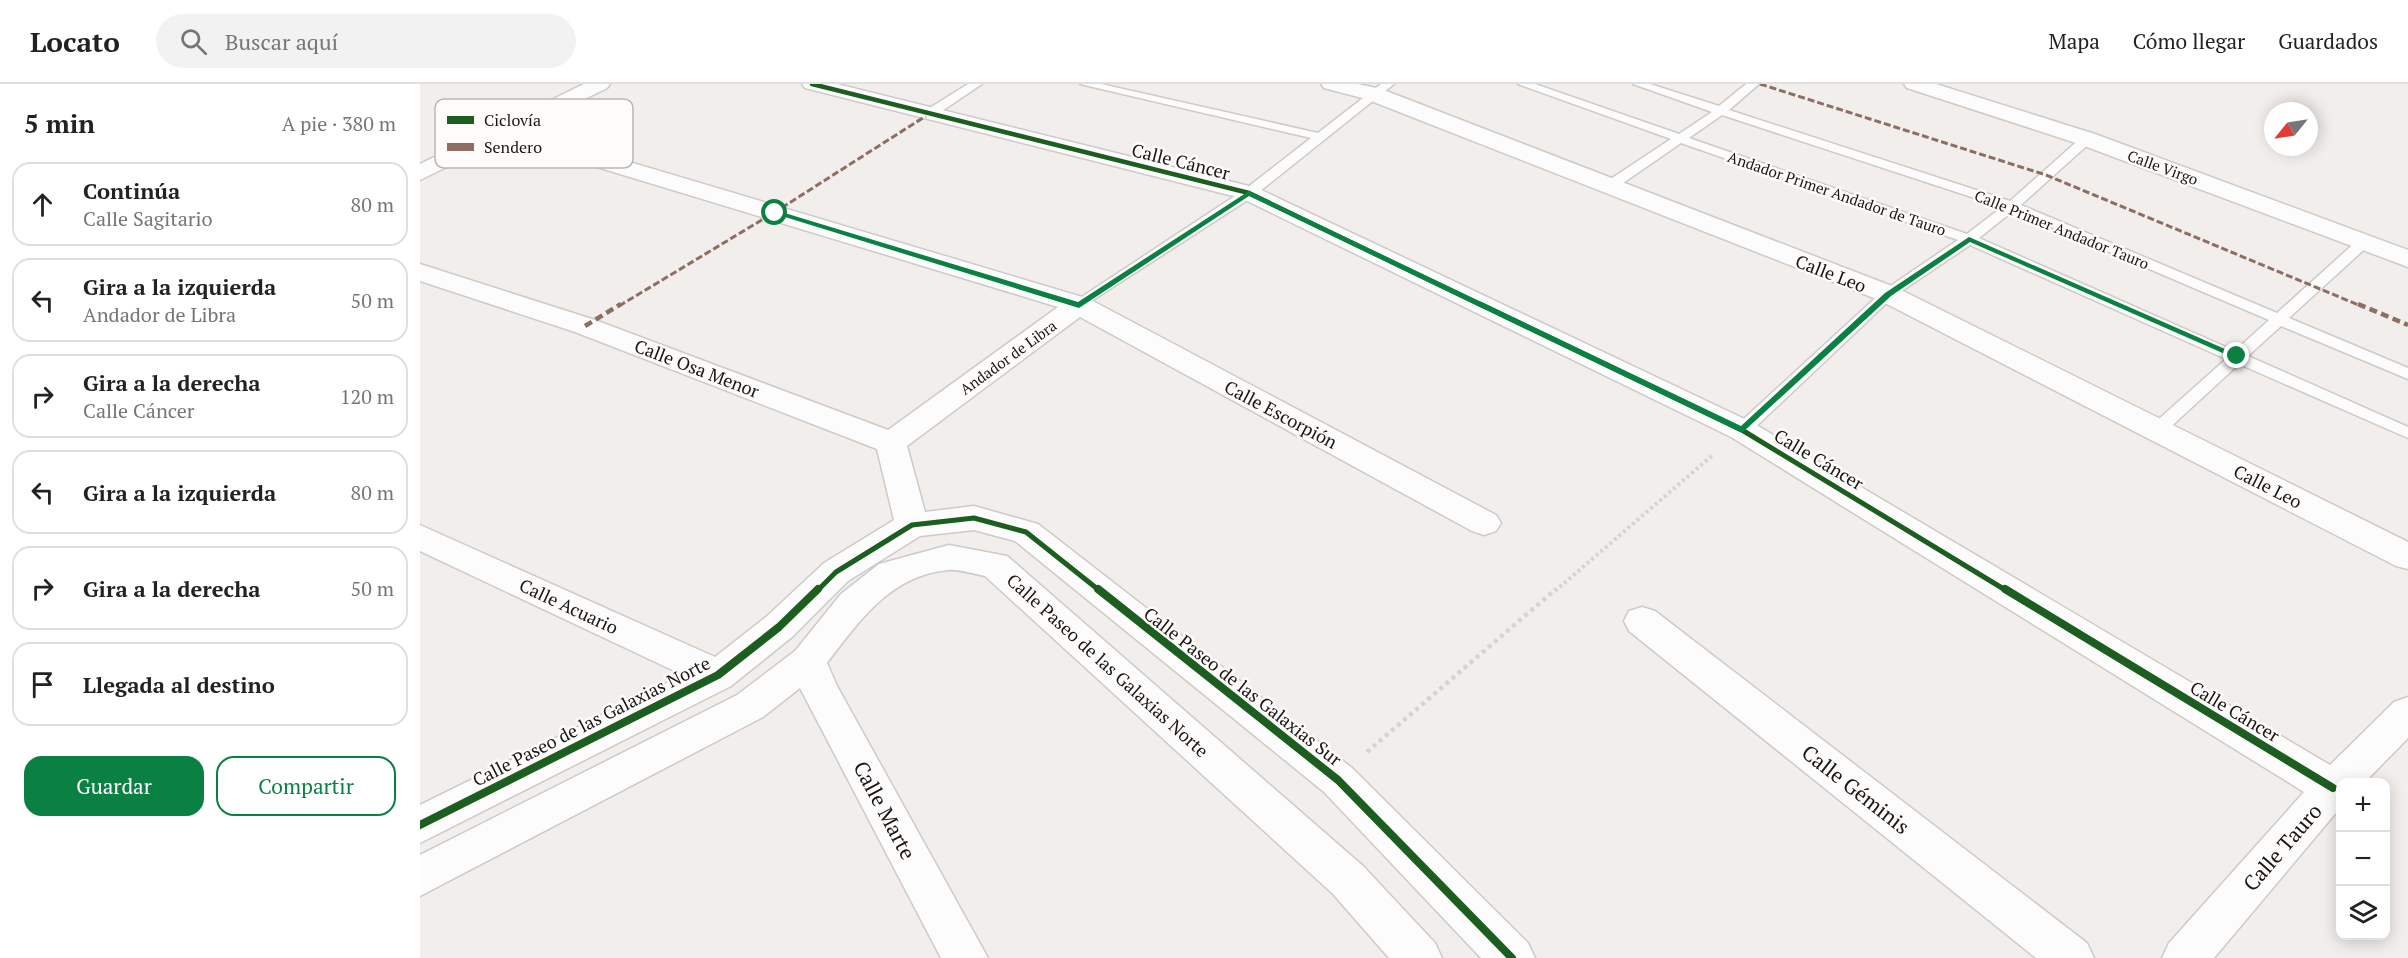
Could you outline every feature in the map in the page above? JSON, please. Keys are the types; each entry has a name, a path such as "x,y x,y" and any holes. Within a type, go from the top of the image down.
{"street":[{"path":"570,99 600,84"},
{"name":"Calle Cáncer","path":"812,84 1249,194 1742,430 2333,788"},
{"name":"Calle Leo","path":"1331,84 1381,89 1608,188 1888,294 2408,556"},
{"name":"Calle Virgo","path":"1914,84 2087,139 2408,259"},
{"path":"420,173 435,166"},
{"name":"Calle Escorpión","path":"625,168 1079,305 1484,523"},
{"name":"Calle Osa Menor","path":"420,272 585,326 891,443"},
{"name":"Andador de Libra","path":"891,443 1079,305"},
{"path":"891,443 912,525"},
{"name":"Calle Paseo de las Galaxias Sur","path":"912,525 974,518 1026,532 1338,780 1512,958"},
{"name":"Calle Paseo de las Galaxias Norte","path":"431,820 718,675 779,627 836,572 912,525"},
{"name":"Calle Acuario","path":"420,537 718,675"},
{"name":"Calle Paseo de las Galaxias Norte","path":"420,876 750,706 808,662 854,603 891,573 949,557 995,565 1348,880 1419,958"},
{"name":"Calle Géminis","path":"1642,621 2071,958"},
{"name":"Calle Marte","path":"808,662 820,690 965,958"},
{"name":"Calle Tauro","path":"2185,958 2333,788 2408,713"},
{"path":"431,820 458,858"}],"lane":[{"path":"929,114 976,84"},
{"path":"1086,84 1321,137"},
{"name":"Andador Primer Andador de Tauro","path":"1524,84 1969,239 2408,433"},
{"name":"Calle Primer Andador Tauro","path":"1639,84 2012,206 2408,375"},
{"path":"1608,188 1722,110 1753,84"},
{"name":"Andador de Libra","path":"1079,305 1249,194 1381,89"},
{"path":"1742,430 1888,294 1969,239 2012,206 2087,139"},
{"path":"2157,430 2364,242"}],"path":[{"path":"1338,780 1366,753 1742,430"}],"marked path":[{"path":"1760,84 2046,175 2408,325"},
{"path":"585,326 775,212 929,114"}],"cycle path":[{"path":"812,84 1249,193 1742,430 2333,788"},
{"path":"420,825 718,675 779,627 836,572 912,525 974,518 1026,532 1338,780 1512,958"}],"route":[{"path":"775,213 1079,305 1249,194 1742,430 1888,294 1969,239 2237,356"}]}
